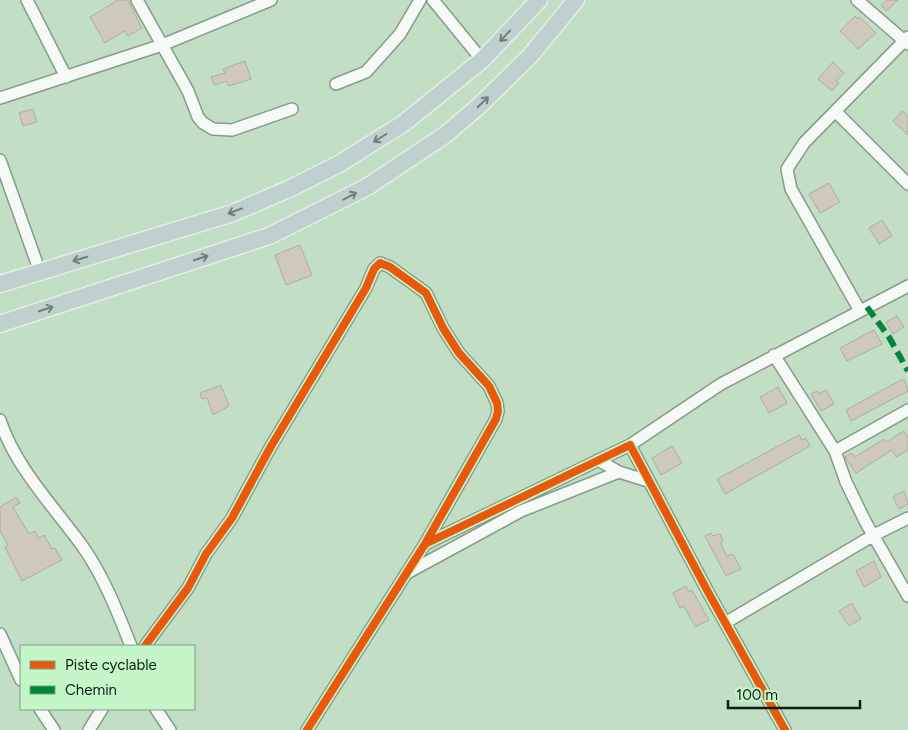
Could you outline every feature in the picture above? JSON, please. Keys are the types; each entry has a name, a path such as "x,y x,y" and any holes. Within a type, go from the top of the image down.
{"highway":[{"path":"0,284 234,213 339,164 404,123 482,60 539,0"},
{"path":"0,324 269,236 367,187 445,136 479,106 530,56 576,0"}],"street":[{"path":"27,0 66,77"},
{"path":"137,0 188,90 198,117 203,123 213,128 232,130 292,109"},
{"path":"0,98 162,45 256,3 272,0"},
{"path":"336,84 366,72 400,34 420,0"},
{"path":"433,0 482,60"},
{"path":"857,0 907,40 804,143 787,169 786,174 791,189 860,310"},
{"path":"836,112 908,184"},
{"path":"0,160 40,272"},
{"path":"146,645 188,588 206,554 232,518 270,448 366,288 374,269 380,263 390,266 426,293 443,328 460,353 489,386 498,411 496,420 425,544 307,730"},
{"path":"425,544 630,445 721,384 908,286"},
{"path":"774,355 835,451 846,482 865,521 908,596"},
{"path":"835,451 908,410"},
{"path":"0,420 34,482 84,548 116,608 131,645"},
{"path":"630,445 725,623 785,730"},
{"path":"598,460 619,472 648,481"},
{"path":"406,574 504,520 619,472"},
{"path":"504,505 504,520"},
{"path":"725,623 874,535 908,518"},
{"path":"0,634 20,678"},
{"path":"41,710 54,730"},
{"path":"89,730 101,710"},
{"path":"157,710 170,730"}],"building":[{"path":"118,0 128,0 142,28 128,36 125,31 105,43 90,17"},
{"path":"887,0 898,0 886,11 881,5"},
{"path":"855,16 858,19 860,17 876,33 858,49 840,31"},
{"path":"245,61 251,79 229,86 227,81 214,85 211,77 225,73 223,69"},
{"path":"833,62 844,73 836,81 839,83 832,91 818,79"},
{"path":"33,109 37,122 23,126 19,113"},
{"path":"902,111 908,116 908,135 893,121"},
{"path":"829,183 840,202 820,213 809,194"},
{"path":"882,220 892,236 879,244 869,228"},
{"path":"300,245 312,275 286,285 275,255"},
{"path":"897,316 904,327 893,334 886,322"},
{"path":"874,330 882,344 847,361 840,348"},
{"path":"901,380 905,380 908,391 851,421 846,410"},
{"path":"221,385 229,406 213,415 207,398 202,399 200,393"},
{"path":"778,387 787,403 769,413 760,397"},
{"path":"826,390 834,404 821,411 811,394 817,391 819,394"},
{"path":"904,431 908,438 908,450 896,457 892,450 856,473 845,457 852,453 855,457 884,439 886,442"},
{"path":"799,435 802,440 806,438 810,446 725,494 717,479"},
{"path":"672,446 682,463 661,475 652,458"},
{"path":"904,491 908,504 899,509 893,497"},
{"path":"16,497 20,503 13,507 29,534 35,531 38,538 44,535 52,549 55,548 62,560 22,581 5,547 8,545 0,531 0,507"},
{"path":"711,533 713,536 720,534 723,541 720,543 727,556 733,554 741,569 726,576 705,536"},
{"path":"874,561 881,577 864,587 856,571"},
{"path":"686,586 689,592 692,590 709,620 695,627 684,606 680,608 673,593"},
{"path":"852,603 861,619 849,626 839,611"}],"marked path":[{"path":"867,307 889,337 908,371"}],"cycle path":[{"path":"146,645 188,588 206,554 232,518 270,448 366,288 374,269 380,263 390,267 426,293 443,328 459,353 489,386 497,403 498,411 496,419 425,544 307,730"},
{"path":"425,544 630,445 708,592 785,730"}]}
